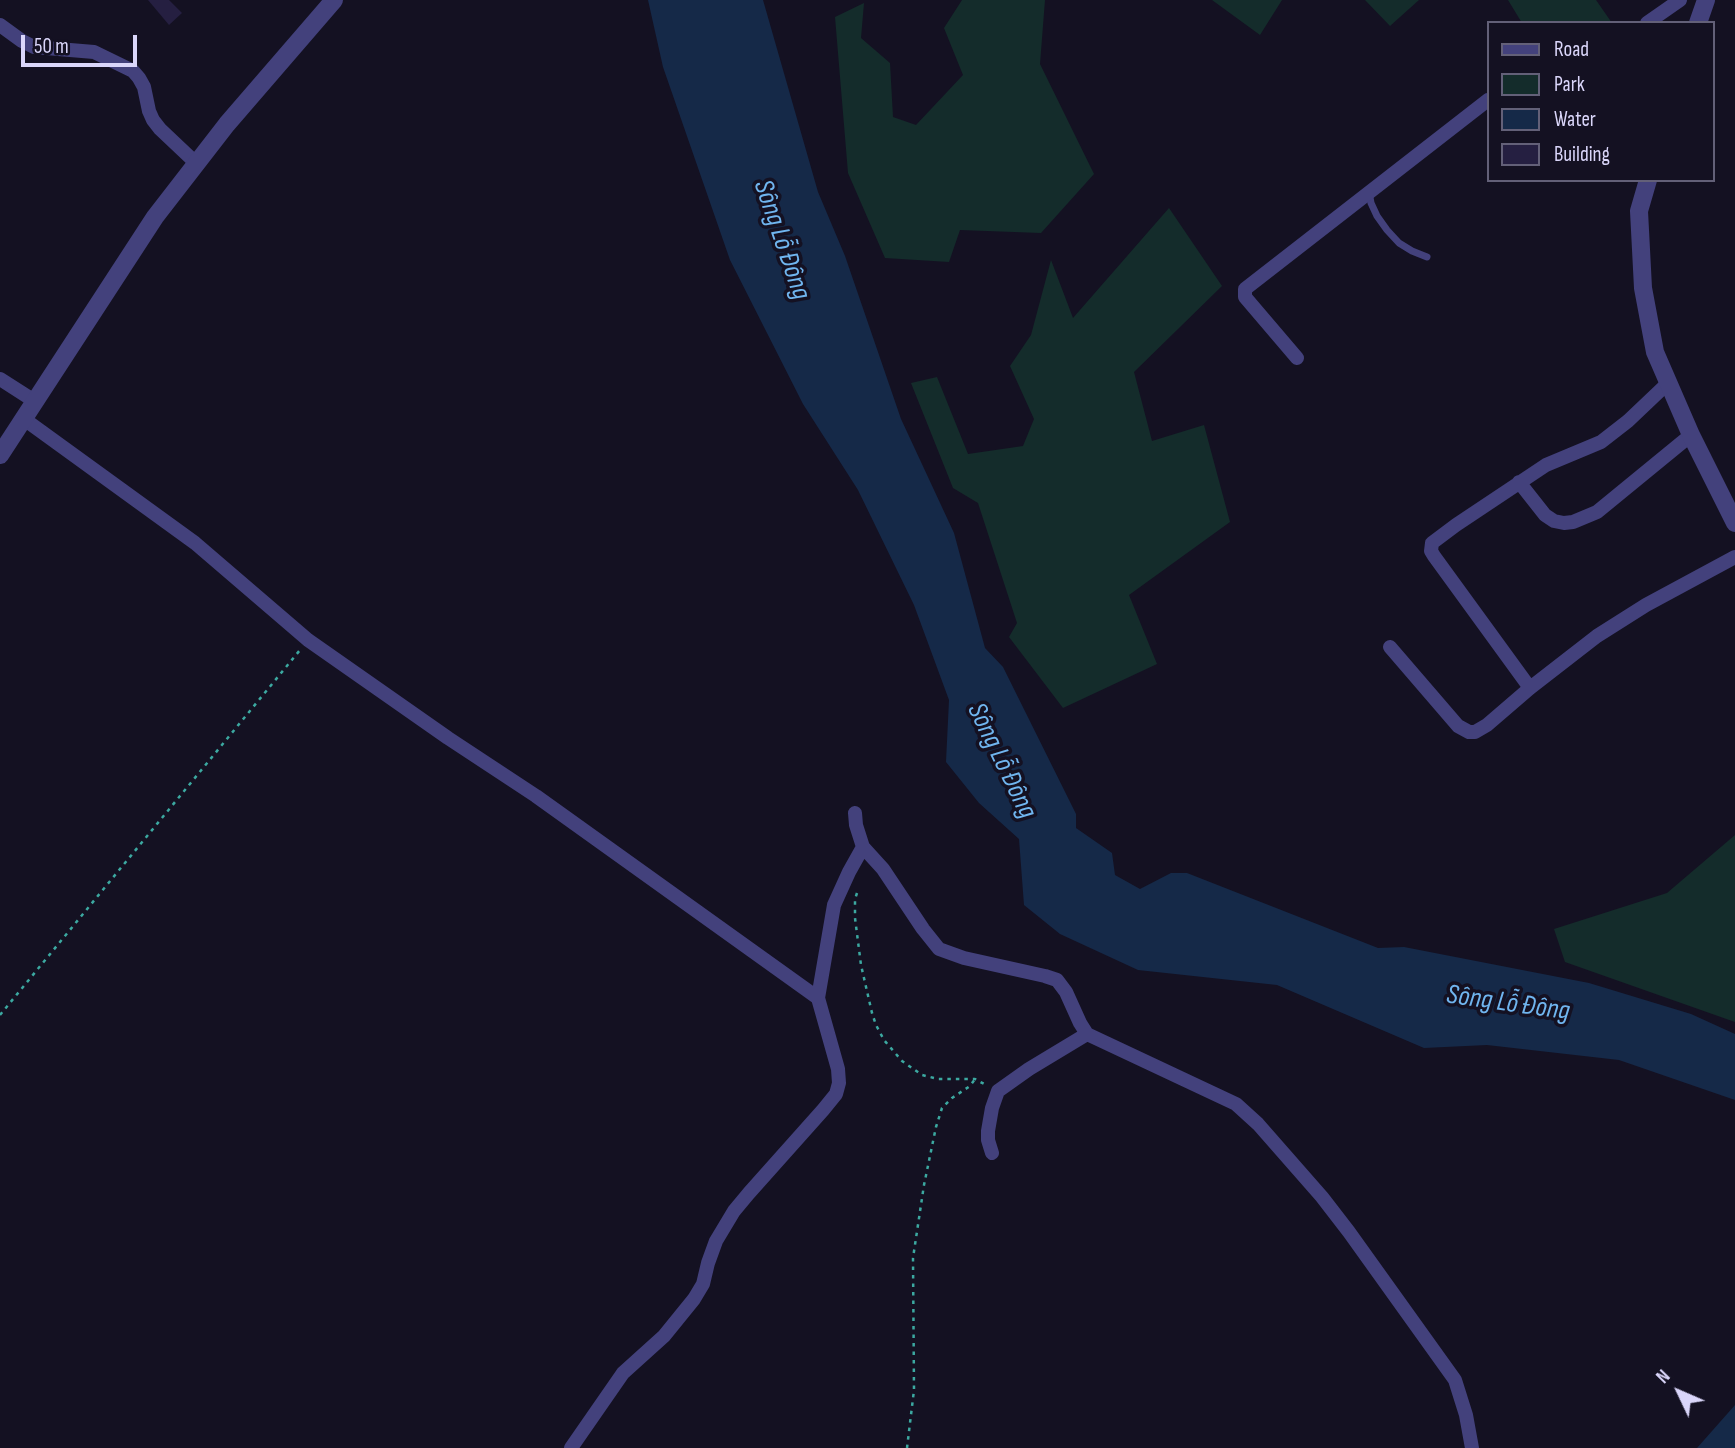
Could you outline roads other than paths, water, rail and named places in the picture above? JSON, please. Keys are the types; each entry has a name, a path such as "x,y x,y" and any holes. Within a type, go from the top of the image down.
{"street":[{"path":"0,455 155,217 227,124 334,0"},
{"path":"1650,21 1680,0"},
{"path":"1699,21 1706,0"},
{"path":"0,25 34,47 94,52 133,72 144,87 153,120 197,164"},
{"path":"1297,358 1245,297 1245,289 1486,102"},
{"path":"1647,182 1639,211 1643,288 1655,352 1691,435 1735,523"},
{"path":"0,379 36,402"},
{"path":"1530,688 1431,551 1432,543 1546,465 1601,442 1668,383"},
{"path":"24,419 179,530 308,640 520,785 818,998"},
{"path":"1519,482 1545,515 1554,521 1573,522 1597,512 1691,435"},
{"path":"1390,647 1458,726 1475,732 1597,636 1735,557"},
{"path":"855,813 863,847 884,869 939,949 964,958 1057,980 1087,1034 1236,1104 1258,1124 1322,1196 1455,1380 1466,1415 1472,1448"},
{"path":"570,1448 623,1373 663,1336 694,1299 703,1284 716,1241 734,1211 836,1094 839,1083 838,1069 818,998 834,905 863,847"},
{"path":"992,1153 987,1136 988,1126 993,1102 999,1091 1087,1034"}],"lane":[{"path":"1369,192 1377,216 1387,230 1399,243 1427,257"}],"water":[{"name":"Sông Lỗ Đông","path":"648,0 763,0 818,192 845,256 901,419 954,533 985,648 1003,667 1076,814 1076,828 1112,853 1115,875 1140,889 1171,873 1187,873 1378,948 1404,947 1589,983 1691,1014 1735,1034 1735,1100 1619,1060 1487,1045 1424,1048 1277,985 1138,970 1060,934 1024,905 1019,839 979,803 946,762 949,700 914,605 858,490 803,404 730,260 663,67"},
{"path":"1735,1405 1735,1448 1697,1448"}]}
